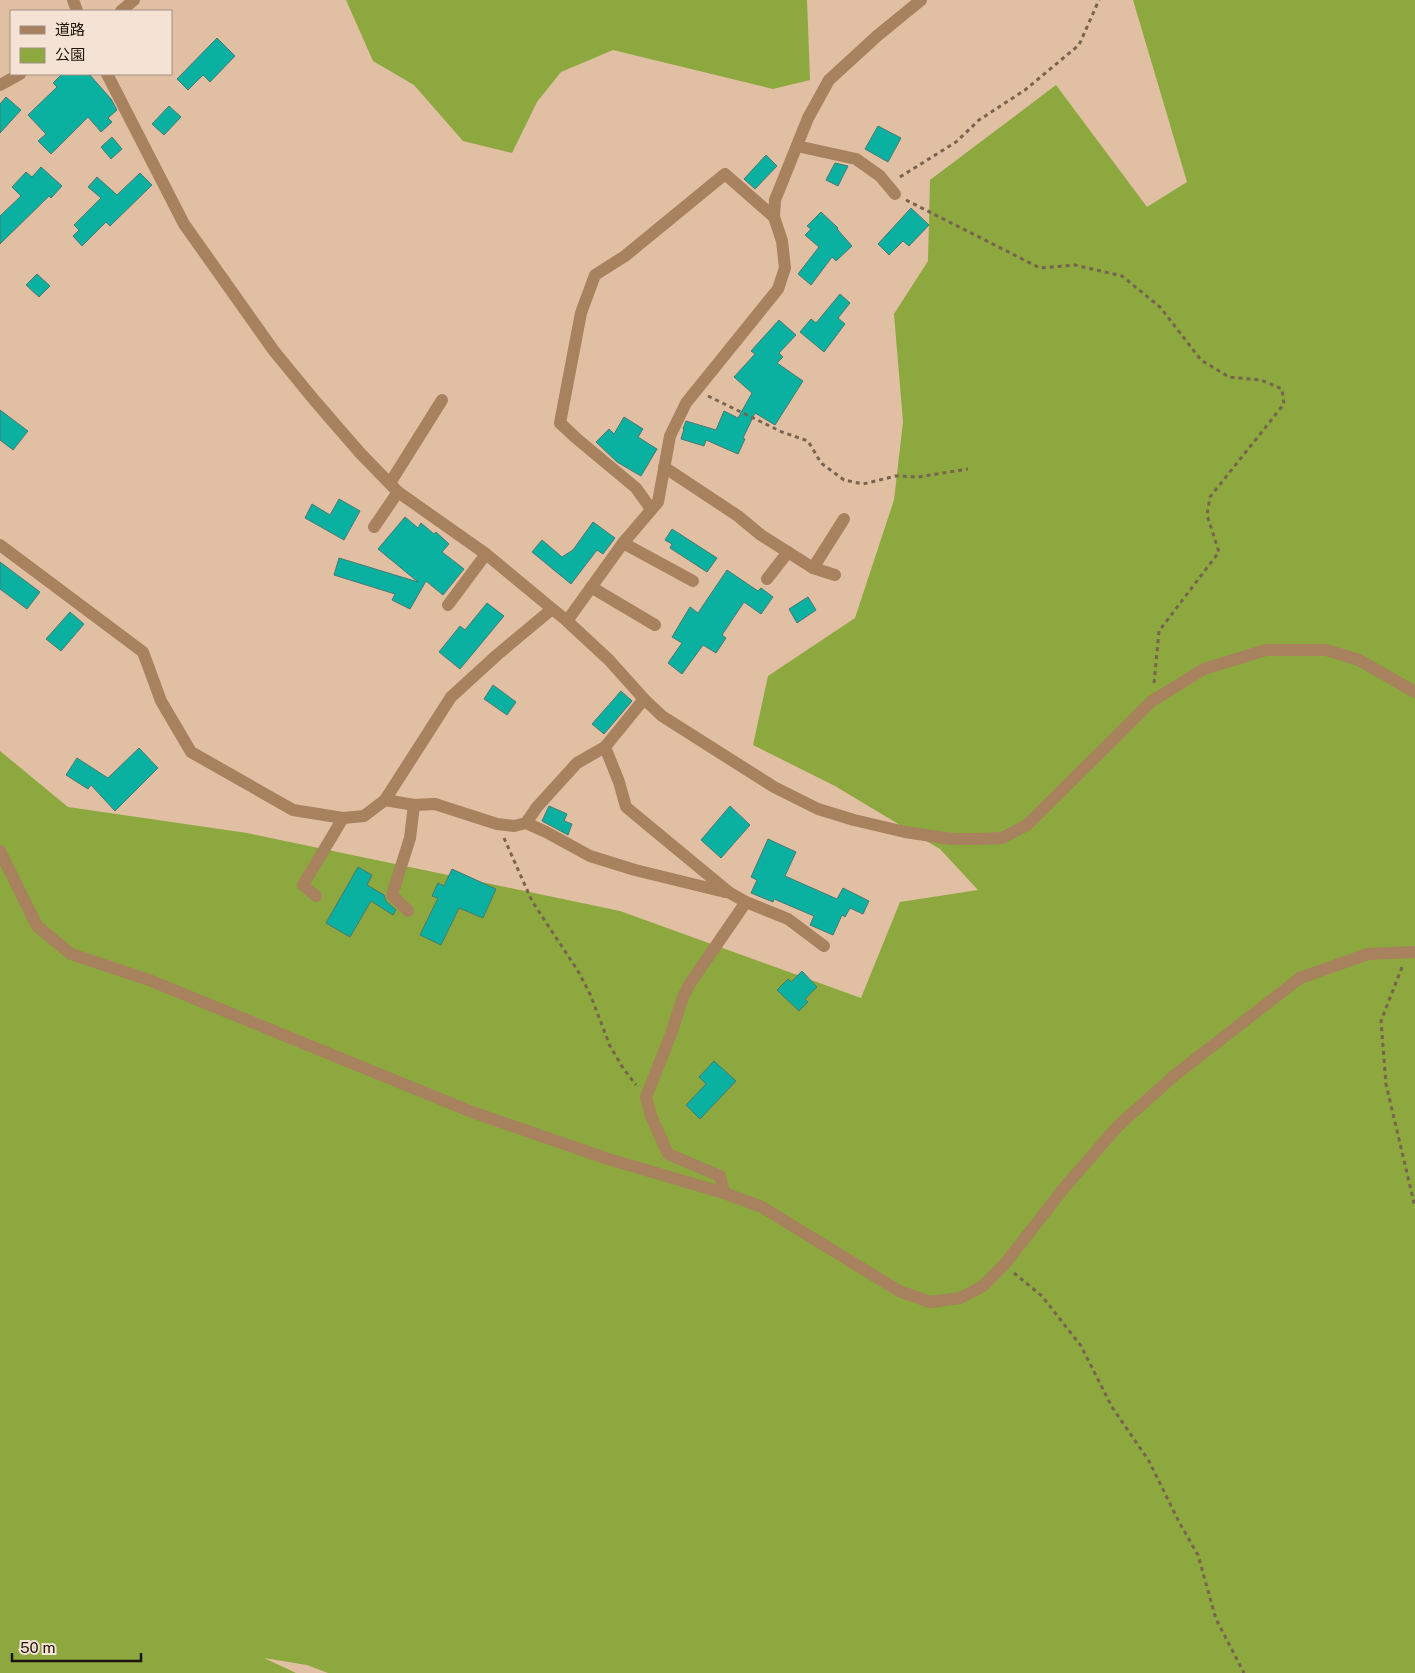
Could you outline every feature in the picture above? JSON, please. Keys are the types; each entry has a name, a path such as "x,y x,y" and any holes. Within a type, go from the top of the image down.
{"street":[{"path":"121,10 134,0"},
{"path":"567,621 623,544 658,502 670,436 686,404 778,289 785,268 782,241 774,217 775,200 808,118 829,80 877,36 921,0"},
{"path":"0,84 18,75"},
{"path":"108,75 184,224 274,351 315,401 394,488 486,554 567,621 609,660 662,716 766,782 818,809 905,832 952,839 1002,838 1027,825 1152,701 1204,669 1266,650 1326,650 1359,660 1415,692"},
{"path":"797,146 856,159 880,176 895,194"},
{"path":"652,509 636,488 560,423 581,313 595,275 626,256 725,174 774,217"},
{"path":"374,527 442,400"},
{"path":"664,467 738,516 761,535 813,568 835,574"},
{"path":"813,568 844,519"},
{"path":"623,544 693,580"},
{"path":"0,546 143,652 161,701 191,752 293,810 344,818 364,816 385,800 451,698 497,655 552,609"},
{"path":"767,579 788,552"},
{"path":"448,605 486,554"},
{"path":"591,587 654,625"},
{"path":"526,823 537,807 577,763 605,747 644,699"},
{"path":"605,747 626,806 730,893 746,902 788,919 824,946"},
{"path":"385,800 414,805 435,804 497,824 514,826 526,823 590,856 635,870 730,893"},
{"path":"408,910 392,895 410,838 414,805"},
{"path":"316,896 304,885 344,818"},
{"path":"0,851 37,926 71,954 148,980 472,1112 608,1159 724,1193 762,1208 899,1291 930,1302 960,1298 983,1286 1004,1265 1064,1188 1118,1126 1175,1075 1300,978 1368,954 1411,952"},
{"path":"724,1193 720,1176 668,1154 651,1116 646,1097 689,985 746,902"}],"path":[{"path":"1099,0 1079,45 1025,90 979,120 956,142 899,178 895,194 1040,268 1075,265 1122,276 1160,307 1201,360 1230,377 1260,380 1282,389 1284,404 1210,497 1208,515 1219,552 1159,631 1152,701"},
{"path":"697,390 782,432 808,441 821,463 844,480 863,484 896,476 918,477 968,469"},
{"path":"497,824 532,901 578,970 590,994 610,1046 623,1068 646,1097"},
{"path":"1411,952 1381,1022 1386,1084 1415,1206"},
{"path":"1004,1265 1042,1296 1081,1346 1112,1407 1149,1461 1198,1556 1216,1619 1244,1673"}],"green space":[{"path":"346,0 807,0 810,80 773,89 613,50 561,72 537,102 512,153 463,141 414,85 373,61"},
{"path":"1133,0 1415,0 1415,1673 328,1673 307,1665 264,1658 296,1673 0,1673 0,751 68,807 247,833 620,911 861,998 900,902 978,890 940,849 835,786 753,745 768,676 855,618 894,500 903,422 894,314 928,261 930,180 1056,85 1147,207 1187,182"}],"building":[{"path":"217,38 235,56 210,82 203,75 188,90 177,79"},
{"path":"61,75 90,75 111,99 117,110 108,118 112,122 101,132 88,117 51,154 38,141 46,134 28,115 57,87 53,83"},
{"path":"6,97 21,110 0,133 0,104"},
{"path":"169,106 181,117 164,135 152,124"},
{"path":"878,126 901,138 888,162 865,149"},
{"path":"112,137 122,149 111,159 101,147"},
{"path":"766,155 777,166 755,189 744,179"},
{"path":"835,163 848,166 838,186 826,180"},
{"path":"41,167 62,186 51,198 49,196 0,244 0,216 21,196 12,187 26,172 32,177"},
{"path":"140,173 152,185 110,226 106,222 82,246 73,236 79,230 74,225 101,198 88,187 97,177 117,195"},
{"path":"911,208 929,225 909,246 903,241 889,255 878,244"},
{"path":"821,212 838,228 852,246 836,261 832,257 811,285 798,274 819,247 805,235 811,229 807,226"},
{"path":"37,274 50,286 39,297 26,285"},
{"path":"840,294 850,303 838,318 845,324 824,352 800,332 811,319 816,323"},
{"path":"779,320 796,335 779,353 783,357 777,363 803,381 775,425 755,413 743,438 745,439 738,454 706,440 704,446 681,439 686,421 716,430 724,411 738,418 752,393 734,377 755,354 751,351"},
{"path":"0,410 28,431 13,450 0,440"},
{"path":"624,417 643,429 638,437 657,449 641,476 617,462 596,442 609,429 614,434"},
{"path":"339,499 360,511 344,540 305,518 312,504 330,515"},
{"path":"405,517 418,528 421,523 434,534 436,532 449,544 442,552 464,569 443,595 426,581 410,609 392,600 395,594 334,575 339,558 418,582 378,549"},
{"path":"593,522 615,538 603,554 597,550 571,584 532,552 542,540 562,557 573,550"},
{"path":"672,529 717,558 707,572 670,548 672,544 665,540"},
{"path":"0,562 40,592 27,609 0,589"},
{"path":"727,570 758,591 761,588 773,597 761,614 744,602 722,635 726,638 716,653 703,645 682,674 668,663 682,643 672,637 690,607 698,613"},
{"path":"808,597 816,610 797,623 789,609"},
{"path":"487,603 504,616 460,669 439,652 460,626 465,630"},
{"path":"70,612 84,624 61,651 46,639"},
{"path":"493,685 516,702 507,715 484,699"},
{"path":"621,691 632,701 604,734 592,724"},
{"path":"139,748 158,768 115,811 91,785 88,789 66,775 77,758 108,778"},
{"path":"549,806 567,814 564,821 572,824 568,835 542,821"},
{"path":"730,806 750,825 721,858 701,840"},
{"path":"768,839 796,852 785,876 837,899 843,888 869,901 863,914 850,908 845,917 842,915 833,935 810,925 814,916 774,899 773,902 751,893 757,880 751,877"},
{"path":"358,867 372,875 367,885 384,895 386,901 396,910 393,915 371,901 350,937 326,923"},
{"path":"452,869 496,889 483,918 459,908 441,945 420,935 438,898 432,896 438,883 444,886"},
{"path":"802,971 817,987 805,999 808,1002 799,1011 777,990 788,979 791,982"},
{"path":"714,1061 736,1081 700,1119 686,1105 706,1084 699,1077"}]}
